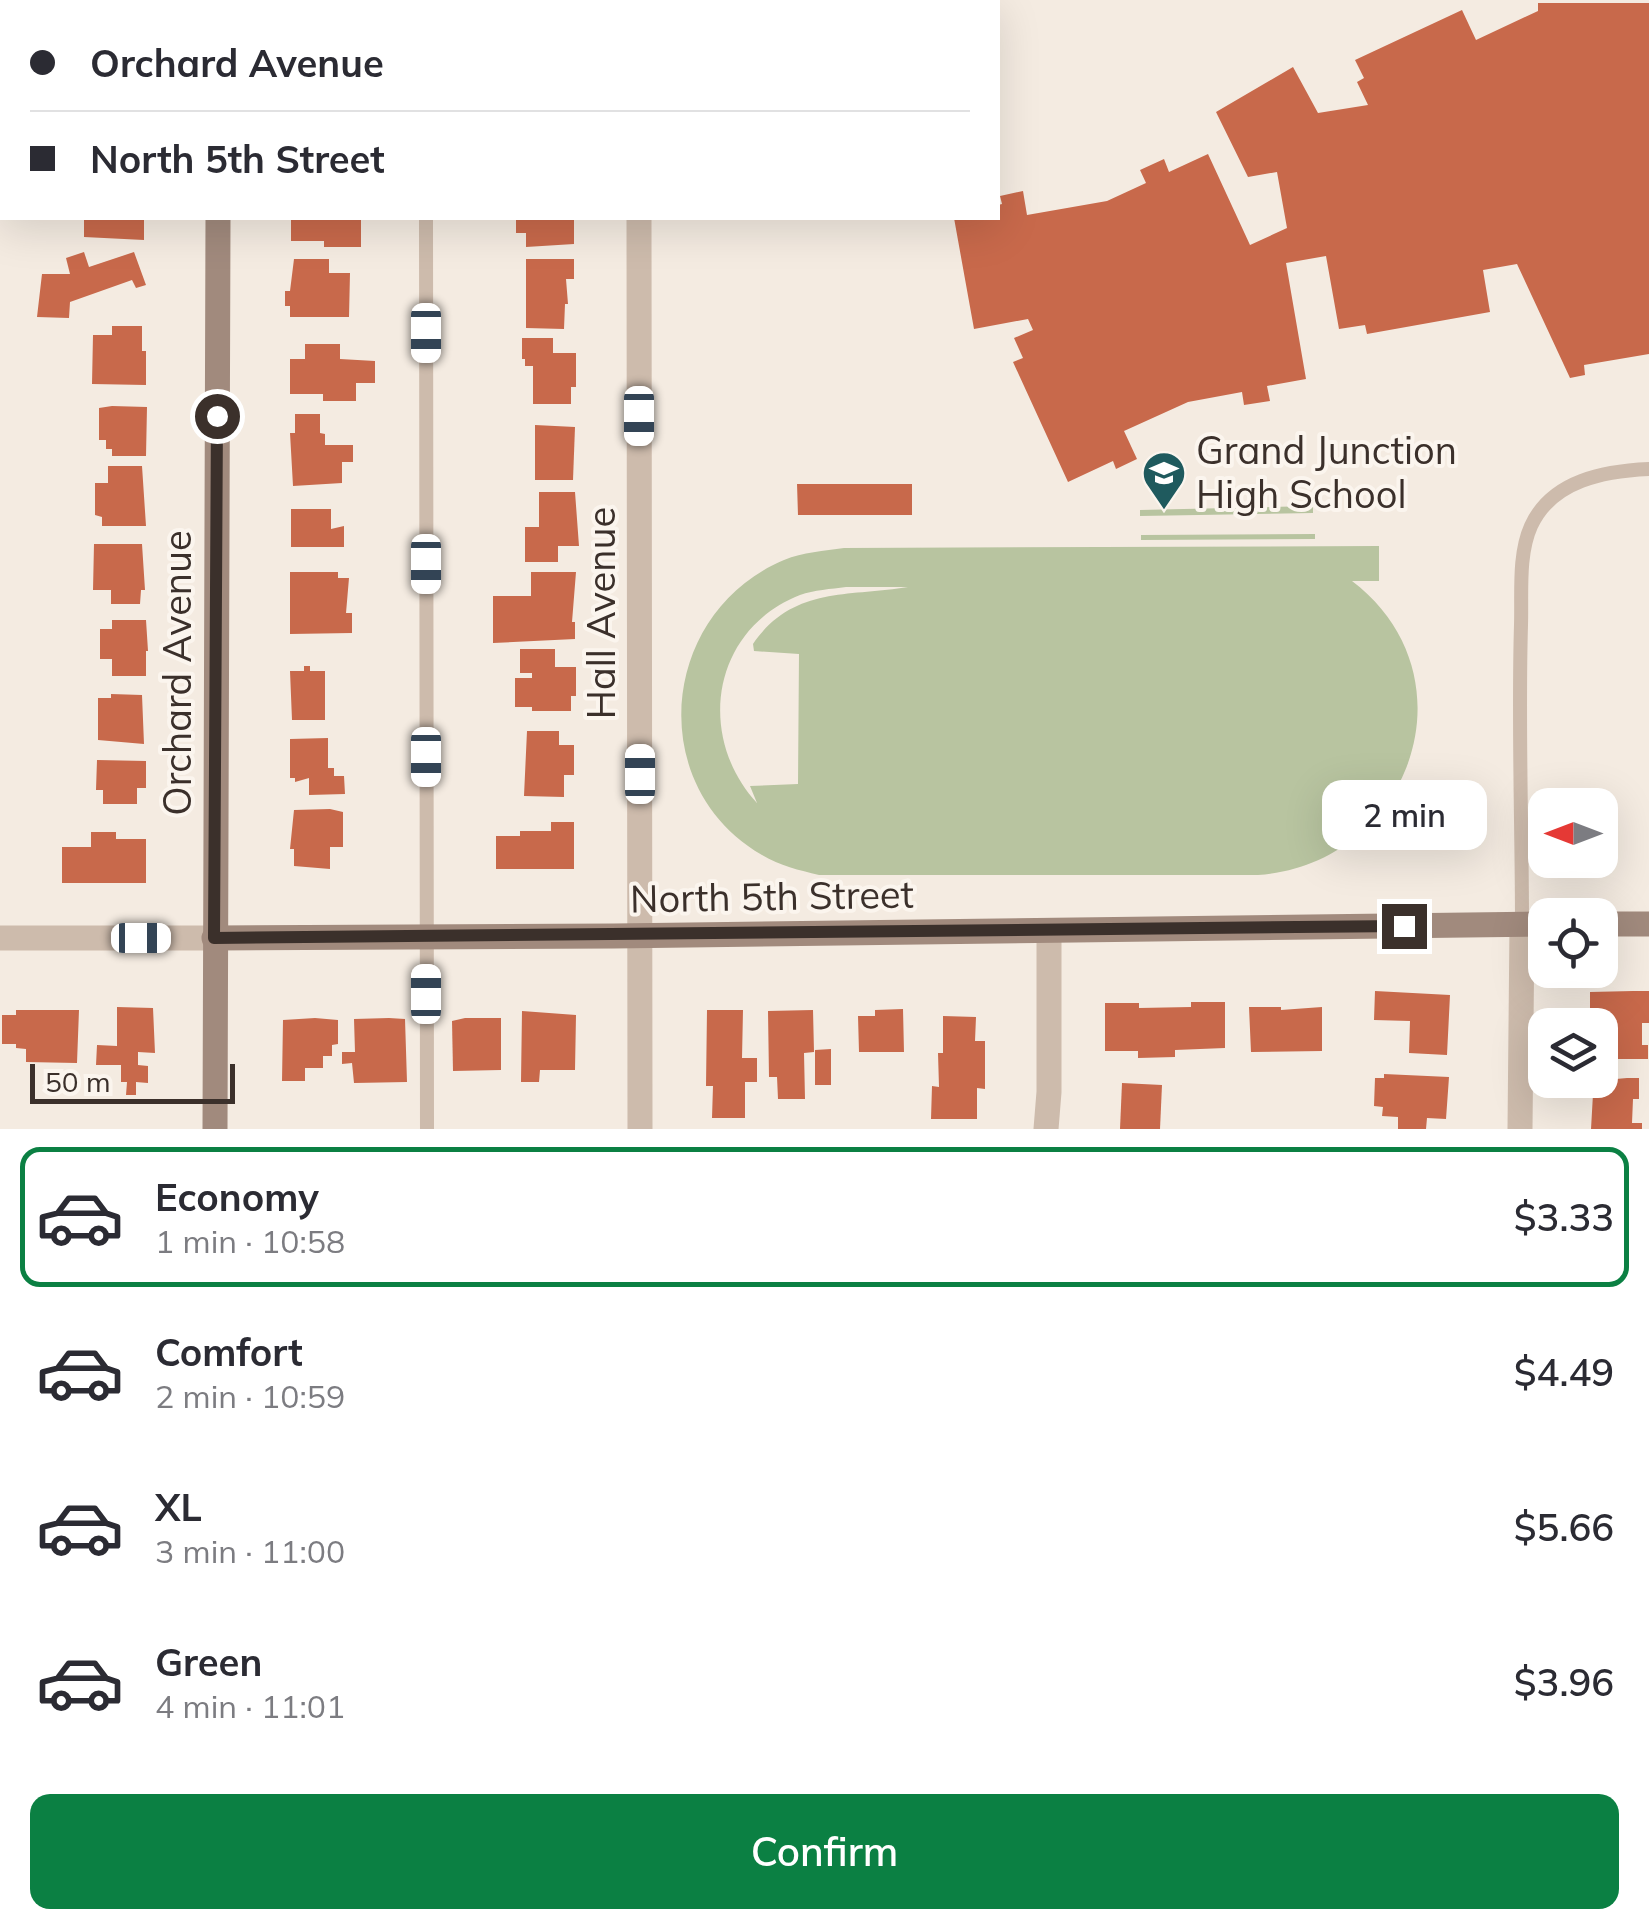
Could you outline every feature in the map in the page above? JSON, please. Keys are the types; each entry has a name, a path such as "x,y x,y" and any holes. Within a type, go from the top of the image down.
{"street":[{"name":"Orchard Avenue","path":"215,1129 218,220"},
{"name":"Hall Avenue","path":"639,220 640,1129"},
{"name":"North 5th Street","path":"0,938 640,936 1528,924"},
{"path":"1618,924 1649,924"},
{"path":"1046,1129 1049,931"},
{"path":"1520,1129 1530,988"}],"lane":[{"path":"426,220 427,1129"},
{"path":"1532,898 1519,684 1523,553 1532,525 1544,508 1581,479 1608,470 1649,468"}],"green space":[{"path":"1313,506 1313,513 1140,516 1140,510"},
{"path":"1315,534 1315,539 1141,540 1141,535"},
{"path":"1379,546 1379,581 1352,581 1390,620 1412,665 1418,713 1409,760 1388,802 1355,838 1311,863 1258,875 819,875 783,865 762,855 724,825 698,787 684,745 682,701 691,658 712,618 743,585 791,557 844,548","holes":["846,587 908,587 804,603 769,625 753,644 754,651 799,654 798,784 750,786 757,803 738,777 725,748 720,717 722,687 731,659 747,633 770,611 805,593"]}],"building":[{"name":"Grand Junction High School","path":"1538,3 1649,3 1649,354 1584,365 1585,375 1570,378 1517,264 1483,270 1490,312 1367,334 1365,325 1339,329 1326,256 1286,263 1306,379 1267,386 1270,401 1244,405 1242,392 1188,402 1124,431 1137,459 1116,469 1113,461 1068,482 1013,362 1023,358 1014,338 1033,330 1028,319 974,329 954,220 1000,220 1000,196 1023,191 1027,215 1107,201 1146,183 1140,170 1164,159 1169,172 1208,154 1250,245 1287,228 1277,172 1248,177 1216,112 1293,67 1318,113 1368,105 1357,82 1364,78 1355,60 1462,10 1476,40 1538,11"},
{"path":"84,220 144,220 144,240 84,237"},
{"path":"291,220 361,220 361,247 324,247 324,241 291,241"},
{"path":"516,220 574,220 574,244 526,247 526,233 516,233"},
{"path":"84,252 89,267 134,252 146,285 136,288 132,280 70,302 69,318 37,317 42,274 70,274 66,258"},
{"path":"294,259 329,259 329,273 350,273 349,317 290,317 285,291 290,291"},
{"path":"526,259 574,259 574,279 566,279 564,329 526,328"},
{"path":"112,326 142,326 146,385 92,384 93,335 112,335"},
{"path":"522,338 553,338 553,353 576,353 576,387 571,387 571,404 533,404 533,366 525,366 522,359"},
{"path":"305,344 340,344 340,359 375,361 375,383 356,383 356,401 323,401 323,394 290,394 290,359 305,359"},
{"path":"147,407 146,456 112,456 112,449 106,449 106,440 99,440 99,408"},
{"path":"295,414 320,414 320,433 325,434 325,445 353,445 353,462 342,462 342,483 293,486 290,433 295,433"},
{"path":"535,425 575,427 573,480 535,480"},
{"path":"108,466 142,466 146,526 102,526 102,517 95,515 95,483 108,483"},
{"path":"797,484 912,484 912,515 798,515"},
{"path":"539,492 575,492 579,546 558,546 558,562 525,562 525,527 539,527"},
{"path":"291,509 331,509 331,529 344,526 344,547 291,547"},
{"path":"94,544 142,544 145,590 141,590 140,604 111,604 111,590 93,590"},
{"path":"290,572 338,572 338,578 349,578 346,613 352,613 352,633 290,634"},
{"path":"531,572 576,572 572,622 575,639 493,643 493,596 531,596"},
{"path":"112,620 146,620 146,676 112,676 112,659 100,659 100,629 112,629"},
{"path":"520,649 555,649 555,667 576,667 576,696 571,696 571,711 515,707 515,678 532,678 532,673 520,673"},
{"path":"304,666 310,666 310,671 325,671 325,720 292,720 290,671 304,671"},
{"path":"111,694 142,695 144,744 98,740 98,698 111,698"},
{"path":"527,731 559,731 559,745 574,745 574,775 564,775 564,797 524,796"},
{"path":"328,738 328,768 334,768 334,776 344,776 345,794 309,795 309,778 295,782 295,778 290,778 290,739"},
{"path":"97,760 146,761 146,788 137,788 137,804 103,804 103,790 96,790"},
{"path":"294,810 343,812 343,847 330,847 330,869 294,866 294,849 290,849"},
{"path":"551,822 574,822 574,869 496,869 496,836 551,831"},
{"path":"91,832 116,832 116,839 146,839 146,883 62,883 62,847 91,847"},
{"path":"1375,991 1450,995 1447,1055 1409,1053 1410,1021 1374,1020"},
{"path":"1649,991 1649,1023 1642,1023 1642,1045 1648,1045 1648,1059 1618,1059 1618,1008 1590,1008 1590,992"},
{"path":"1191,1002 1225,1002 1225,1048 1175,1050 1175,1057 1138,1058 1138,1051 1105,1051 1105,1003 1139,1003 1139,1008 1191,1007"},
{"path":"117,1007 153,1008 155,1053 138,1052 138,1065 148,1066 148,1083 136,1082 136,1095 126,1095 127,1082 121,1082 121,1065 96,1065 97,1045 117,1046"},
{"path":"1249,1007 1322,1007 1322,1051 1251,1052"},
{"path":"903,1009 904,1052 859,1052 858,1016 875,1016 875,1010"},
{"path":"16,1010 79,1010 77,1063 26,1062 26,1049 2,1044 2,1015 16,1015"},
{"path":"707,1010 743,1010 742,1058 757,1058 757,1082 745,1082 745,1118 712,1118 713,1086 706,1086"},
{"path":"813,1010 814,1052 804,1053 805,1099 778,1099 777,1077 769,1077 768,1011"},
{"path":"522,1011 576,1015 575,1070 540,1070 539,1082 521,1082"},
{"path":"943,1016 976,1017 975,1041 985,1041 985,1089 977,1088 977,1119 931,1119 932,1086 939,1087 938,1053 943,1053"},
{"path":"501,1018 501,1070 453,1071 452,1021"},
{"path":"354,1019 405,1019 407,1082 354,1083 352,1063 342,1064 342,1052 355,1052"},
{"path":"283,1020 338,1020 338,1044 332,1045 332,1056 323,1056 323,1068 305,1068 305,1081 282,1081"},
{"path":"831,1049 831,1085 815,1085 815,1050"},
{"path":"1384,1074 1449,1077 1446,1119 1427,1118 1426,1129 1398,1129 1398,1117 1382,1116 1383,1107 1374,1106 1375,1078 1384,1078"},
{"path":"1639,1078 1639,1099 1633,1099 1632,1123 1642,1123 1642,1129 1591,1129 1593,1098 1618,1098 1618,1079"},
{"path":"1122,1083 1162,1085 1160,1129 1120,1129"}],"place":[{"name":"Grand Junction High School","path":"1164,511"}],"route":[{"path":"217,416 214,938 1404,926"}]}
